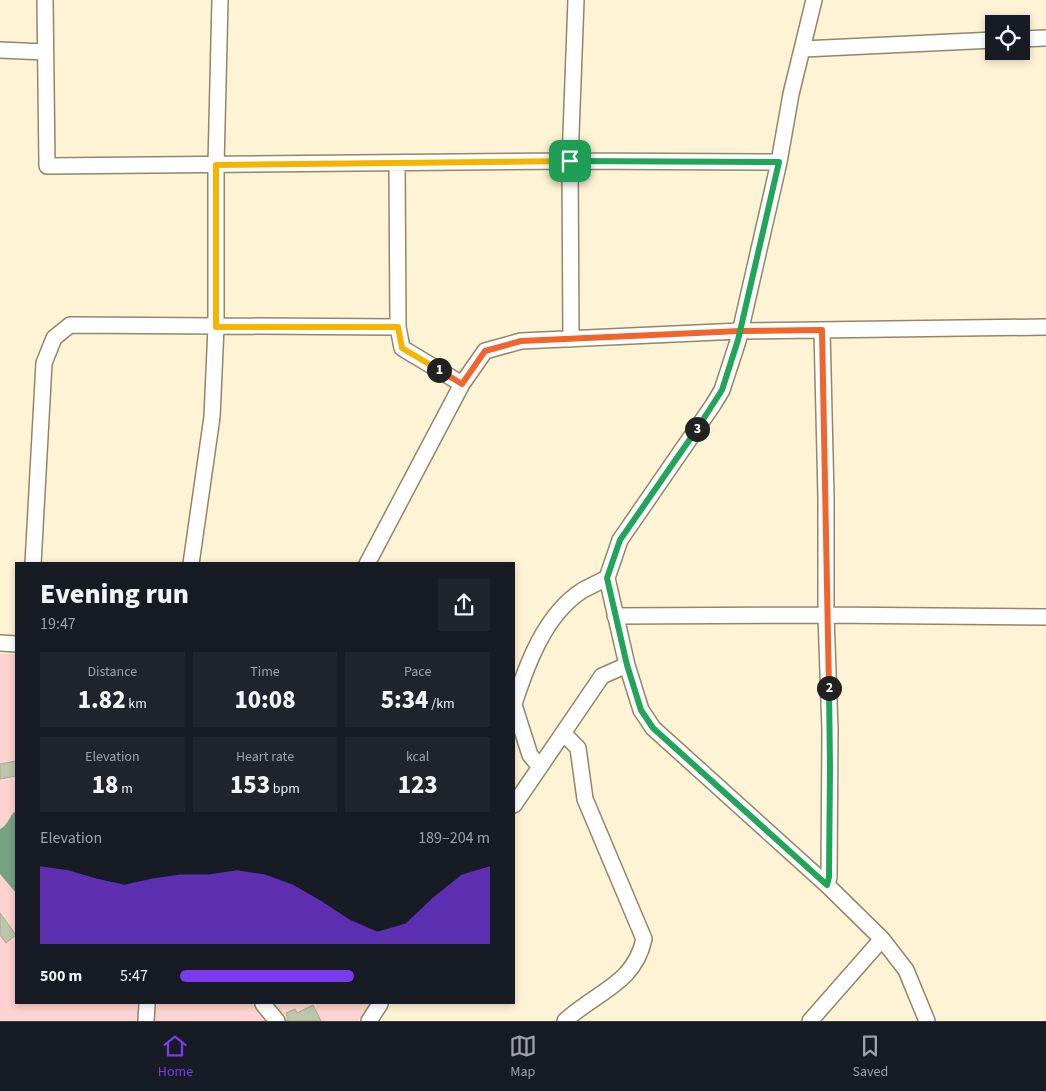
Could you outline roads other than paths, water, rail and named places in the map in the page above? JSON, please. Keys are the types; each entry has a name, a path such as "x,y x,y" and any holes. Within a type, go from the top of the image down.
{"street":[{"path":"45,0 47,166 570,161 779,162"},
{"path":"191,562 212,417 216,327 216,165 220,0"},
{"path":"571,339 570,161 576,0"},
{"path":"814,0 790,94 779,162 738,340 722,390 620,540 607,578 627,665 641,710 653,728 827,885 882,939 906,970 928,1021"},
{"path":"1030,39 1046,38"},
{"path":"803,49 985,40"},
{"path":"0,50 45,52"},
{"path":"397,164 398,327 402,348 462,384"},
{"path":"33,562 44,362 54,338 70,325 398,327"},
{"path":"368,562 462,384 485,351 521,341 740,331 1046,327"},
{"path":"822,330 830,767 829,877 827,885"},
{"path":"515,701 524,674 544,633 559,611 582,591 607,578"},
{"path":"615,616 1046,617"},
{"path":"0,643 15,644"},
{"path":"515,804 602,676 627,665"},
{"path":"515,707 530,754 540,767"},
{"path":"563,733 578,748 585,799 644,939 641,954 632,968 622,978 566,1021"},
{"path":"810,1021 882,939"},
{"path":"146,1021 147,1004"},
{"path":"263,1004 278,1021"},
{"path":"369,1021 380,1004"}]}
